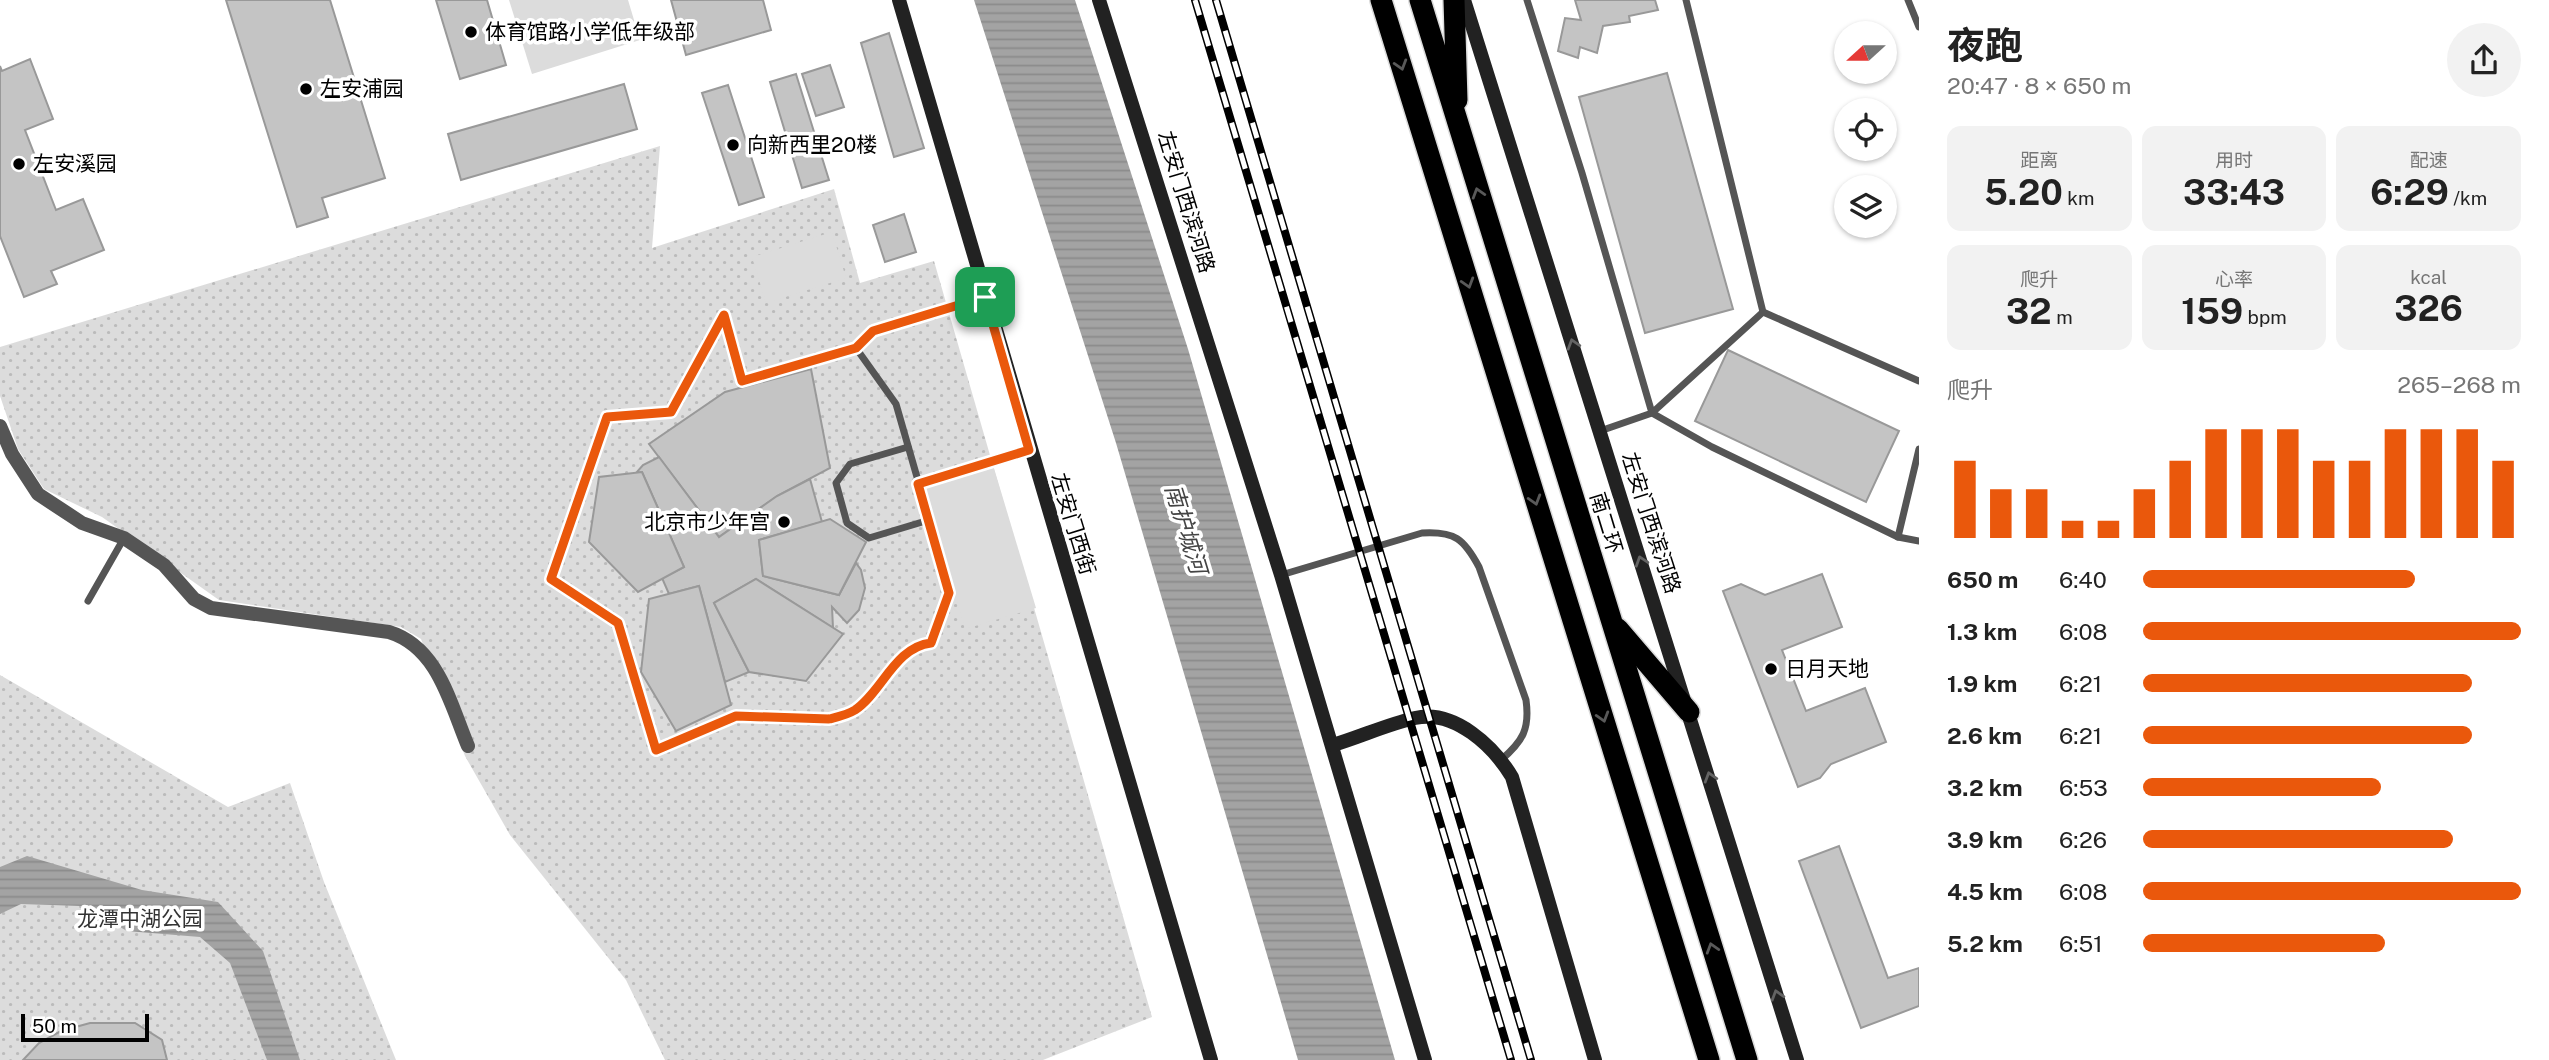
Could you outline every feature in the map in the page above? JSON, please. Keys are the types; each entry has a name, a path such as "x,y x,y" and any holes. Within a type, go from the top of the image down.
{"highway":[{"path":"1381,0 1709,1060"},
{"name":"南二环","path":"1420,0 1747,1060"},
{"path":"1454,0 1457,126"},
{"path":"1611,622 1689,712"}],"street":[{"name":"左安门西街","path":"899,0 1029,450 1211,1060"},
{"name":"左安门西滨河路","path":"1099,0 1281,575 1426,1060"},
{"name":"左安门西滨河路","path":"1464,0 1797,1060"},
{"path":"0,426 12,454 37,494 82,523 124,538 164,565 194,599 211,608 389,632 408,638 425,653 438,675 468,746"},
{"path":"1333,745 1417,717 1441,719 1481,740 1502,760 1515,787 1595,1060"}],"lane":[{"path":"1527,0 1651,413 1712,447 1898,537 1919,541"},
{"path":"1686,0 1763,312"},
{"path":"1909,0 1919,27"},
{"path":"856,348 896,404 949,593 931,643 923,644 904,656 855,710 829,719 736,716 656,750 618,623 551,579 607,417 671,412 724,315 742,381 856,348 873,331 985,297"},
{"path":"1600,431 1651,413 1763,312"},
{"path":"1763,312 1919,381"},
{"path":"908,447 850,464 836,483 847,523 869,538 929,520"},
{"path":"1898,537 1919,449"},
{"path":"918,484 1029,450"},
{"path":"1281,575 1422,533 1441,532 1468,546 1479,567 1521,687 1529,721 1521,742 1502,760"},
{"path":"88,601 124,538"}],"green space":[{"path":"509,0 628,0 640,40 532,74"},
{"path":"660,146 652,248 834,189 860,283 934,261 1152,1017 1043,1060 665,1060 626,980 510,835 465,756 421,639 401,627 219,600 102,517 44,489 18,449 0,396 0,347"},
{"path":"832,232 846,278 766,303 752,257"},
{"path":"993,465 1036,608 965,629 922,486"},
{"name":"龙潭中湖公园","path":"0,675 228,807 290,783 324,882 396,1060 0,1060"}],"water":[{"name":"南护城河","path":"974,0 1075,0 1188,349 1395,1060 1298,1060 1116,443"},
{"path":"27,856 142,890 218,902 263,951 300,1060 267,1060 230,963 200,937 127,931 83,906 21,904 0,914 0,867"}],"building":[{"name":"左安浦园","path":"226,0 330,0 385,178 322,198 328,217 297,227"},
{"name":"体育馆路小学低年级部","path":"436,0 487,0 506,65 460,79"},
{"path":"671,0 763,0 771,30 686,55"},
{"path":"1575,0 1655,0 1658,10 1629,16 1630,22 1603,26 1597,53 1580,47 1578,58 1558,51 1565,18 1581,20"},
{"path":"889,33 924,148 894,157 861,43"},
{"name":"左安溪园","path":"30,59 53,119 25,130 56,210 83,199 104,250 51,271 57,284 24,297 0,236 0,66 2,71"},
{"path":"830,65 844,107 816,116 802,74"},
{"path":"1667,73 1733,309 1645,333 1579,97"},
{"path":"796,74 829,180 802,188 770,82"},
{"name":"左安浦园","path":"624,84 637,129 461,180 448,134"},
{"name":"向新西里20楼","path":"728,85 764,197 739,205 702,93"},
{"path":"904,214 916,252 885,262 873,225"},
{"path":"1728,350 1899,431 1866,502 1695,421"},
{"path":"811,369 830,468 777,496 719,537 649,444 725,392"},
{"path":"659,457 719,537 777,496 810,479 822,522 759,540 763,576 839,595 856,563 861,570 865,588 859,610 847,623 832,607 833,628 756,579 714,603 749,672 725,682 699,586 669,594 662,578 684,567 642,472 636,473 643,465"},
{"path":"642,472 684,567 638,592 589,542 599,477"},
{"path":"830,519 866,542 839,595 763,576 759,540"},
{"name":"日月天地","path":"1822,574 1842,627 1782,650 1806,711 1865,688 1886,742 1831,764 1820,778 1798,787 1723,591 1741,584 1765,595"},
{"path":"756,579 843,634 806,681 749,672 714,603"},
{"path":"699,586 731,705 676,731 641,672 649,599"},
{"path":"1839,846 1888,978 1919,968 1919,1006 1861,1028 1799,861"},
{"path":"90,1023 135,1023 162,1040 167,1060 23,1060 39,1043 61,1031"}],"railway":[{"path":"1195,0 1511,1060"},
{"path":"1216,0 1531,1060"}],"place":[{"name":"体育馆路小学低年级部","path":"471,32"},
{"name":"左安浦园","path":"306,89"},
{"name":"向新西里20楼","path":"733,145"},
{"name":"左安溪园","path":"19,164"},
{"name":"北京市少年宫","path":"784,522"},
{"name":"日月天地","path":"1771,669"}],"route":[{"path":"985,297 1029,450 918,484 949,593 931,643 923,644 910,652 855,710 841,716 829,719 736,716 656,750 618,623 551,579 607,417 671,412 724,315 742,381 856,348 873,331 985,297"}]}
